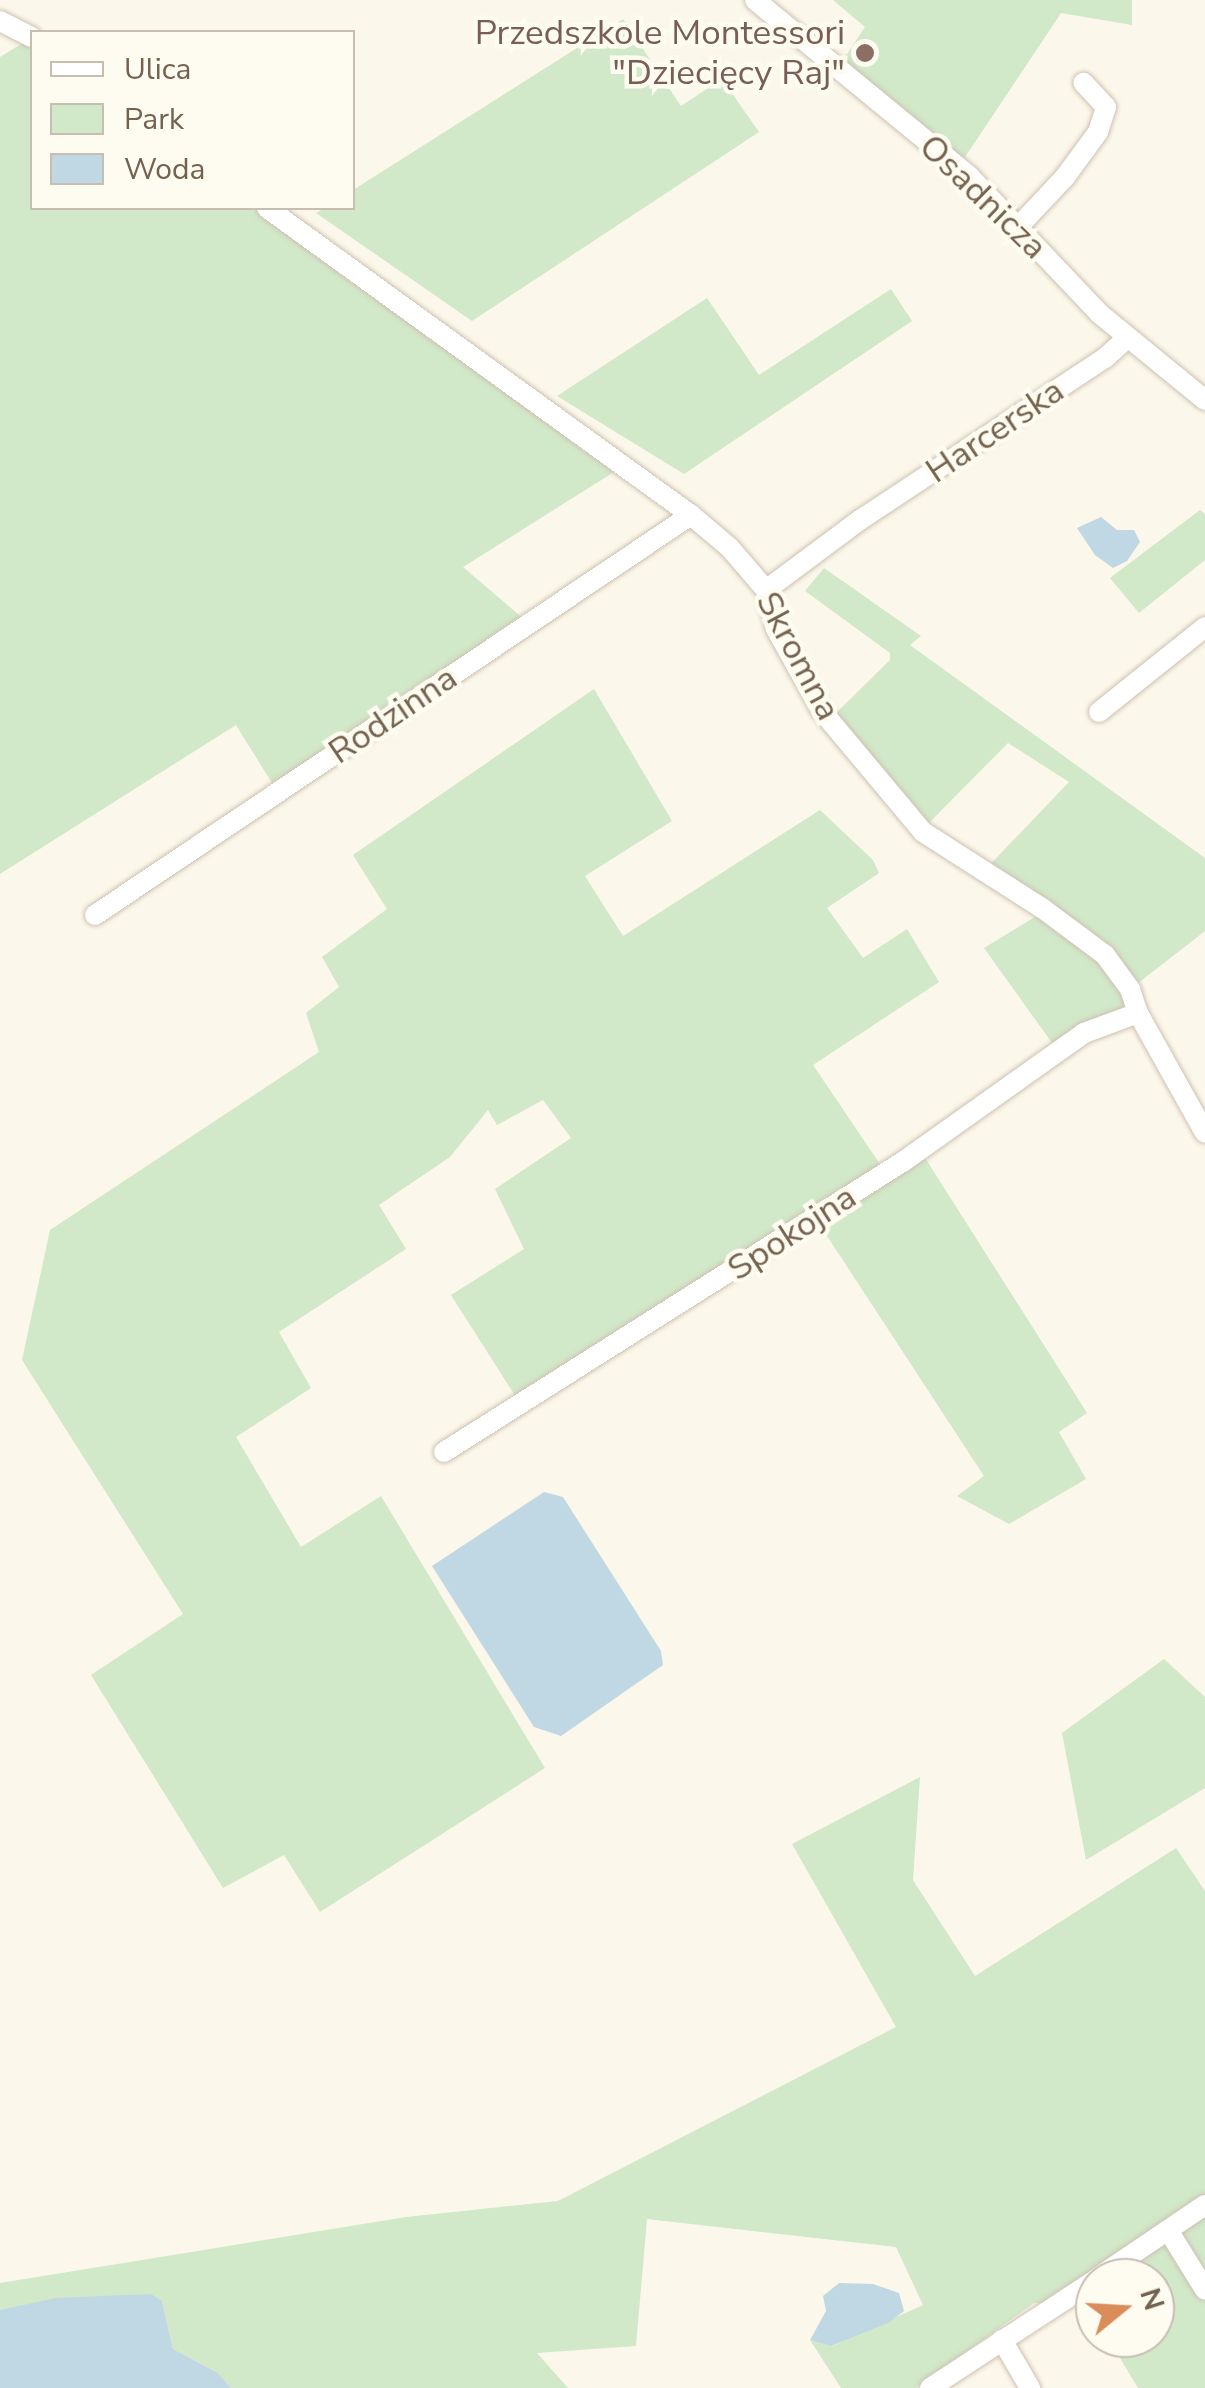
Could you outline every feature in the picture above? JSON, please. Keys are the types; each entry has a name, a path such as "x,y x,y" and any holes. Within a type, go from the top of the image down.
{"street":[{"name":"Osadnicza","path":"755,0 969,176 1126,338 1205,400"},
{"path":"0,21 30,36"},
{"path":"1018,226 1065,177 1098,132 1106,107 1084,84"},
{"name":"Skromna","path":"270,210 691,515 730,548 766,590 776,630 822,710 922,832 1042,908 1106,955 1130,989 1138,1013 1205,1134"},
{"name":"Harcerska","path":"766,590 860,520 1105,358 1126,338"},
{"name":"Rodzinna","path":"94,915 691,515"},
{"path":"1099,712 1205,626"},
{"name":"Spokojna","path":"444,1452 888,1171 1084,1032 1138,1013"},
{"path":"1127,2258 1205,2205"},
{"path":"1168,2230 1205,2290"},
{"path":"930,2388 1075,2293"},
{"path":"1002,2340 1030,2388"}],"green space":[{"path":"833,0 1132,0 1132,25 1061,13 963,160 837,60 847,54 865,27"},
{"path":"623,19 681,106 722,79 759,132 472,321 316,213 355,210 355,189"},
{"path":"26,41 30,44 30,210 257,210 614,472 463,567 532,626 272,783 236,725 0,874 0,57"},
{"path":"891,289 912,321 684,474 557,396 707,298 759,375"},
{"path":"1200,510 1205,514 1205,560 1139,613 1110,578"},
{"path":"824,568 921,636 910,645 1205,858 1205,931 1133,987 1122,1008 1055,1047 984,948 1043,912 983,872 1069,782 1008,743 921,831 829,720 890,660 890,653 805,591"},
{"path":"594,689 672,821 585,876 623,936 820,810 873,860 879,873 827,908 863,958 907,929 939,982 813,1065 888,1176 922,1153 1087,1413 1059,1432 1086,1479 1009,1524 957,1496 984,1476 814,1216 521,1405 451,1295 524,1249 495,1189 571,1138 543,1100 497,1125 488,1110 450,1157 379,1205 406,1249 279,1332 311,1388 236,1437 301,1547 381,1496 545,1768 320,1912 284,1855 223,1888 91,1675 183,1614 22,1360 50,1230 319,1052 306,1013 339,987 322,957 387,909 353,855"},
{"path":"1164,1659 1205,1697 1205,1788 1086,1860 1062,1733"},
{"path":"920,1777 913,1880 975,1976 1176,1848 1205,1891 1205,2388 1138,2388 1120,2358 1175,2358 1175,2258 1075,2258 1075,2305 1034,2303 916,2388 841,2388 810,2340 832,2346 923,2305 896,2247 647,2219 636,2346 537,2353 568,2388 231,2388 218,2373 173,2349 162,2301 0,2310 0,2283 406,2217 558,2201 896,2027 792,1844"}],"water":[{"path":"1101,517 1117,530 1134,530 1140,542 1127,561 1113,568 1095,555 1077,528"},
{"path":"544,1492 563,1497 661,1651 663,1665 561,1736 534,1727 432,1566"},
{"path":"839,2283 873,2284 899,2293 904,2311 888,2323 831,2346 810,2340 826,2311 823,2296"},
{"path":"151,2294 162,2301 173,2349 218,2373 231,2388 0,2388 0,2310 56,2298"}],"place":[{"name":"Przedszkole Montessori \"Dziecięcy Raj\"","path":"865,53"}]}
